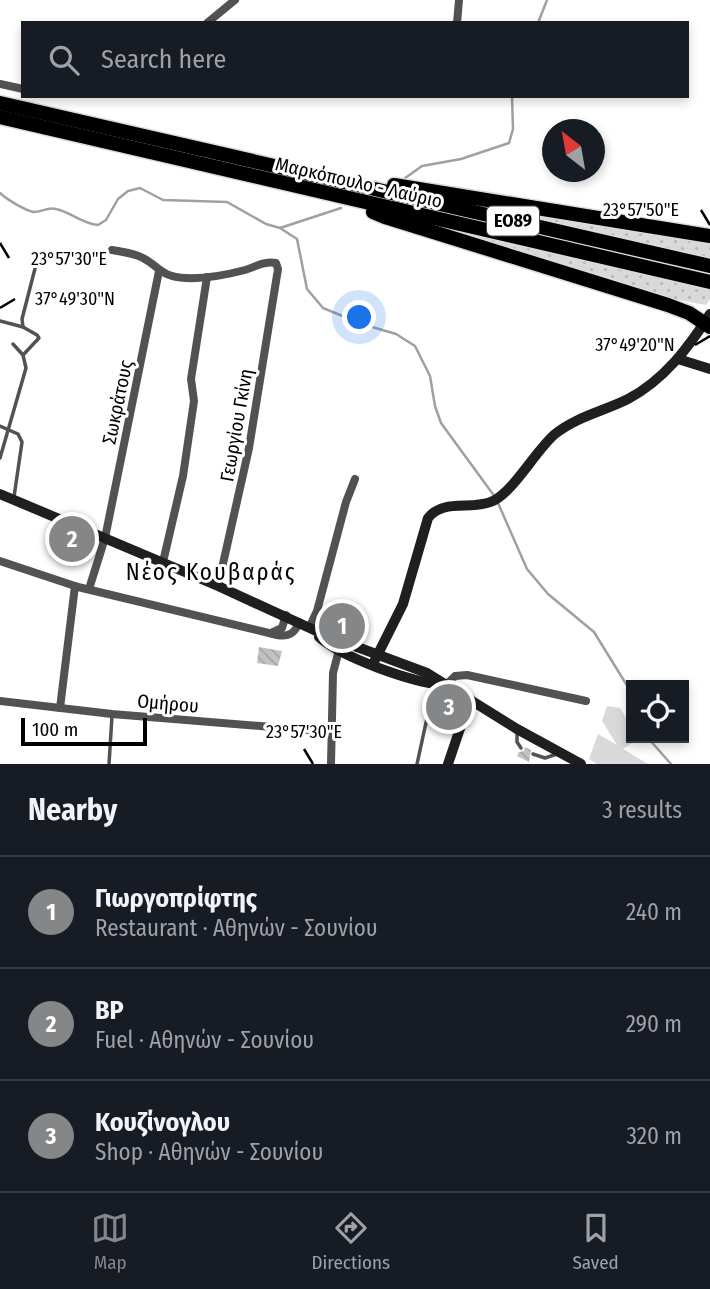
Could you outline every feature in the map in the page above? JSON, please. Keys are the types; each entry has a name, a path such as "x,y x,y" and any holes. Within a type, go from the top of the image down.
{"highway":[{"name":"Μαρκόπουλο - Λαύριο","path":"0,103 710,266"},
{"name":"Μαρκόπουλο - Λαύριο","path":"0,117 710,282"},
{"path":"316,176 334,174 710,236"},
{"path":"350,200 385,217 668,305 708,321"}],"main road":[{"path":"375,659 403,604 428,518 442,506 490,502 502,494 554,434 573,422 630,398 678,359 708,321"},
{"path":"678,359 710,369"},
{"path":"0,494 286,615 304,625 324,642 427,673 440,685 470,699 580,764"},
{"path":"448,764 470,699"}],"street":[{"path":"209,21 235,0"},
{"path":"457,21 459,0"},
{"path":"0,84 21,89"},
{"path":"112,250 145,258 159,271 184,278 207,277 191,380 194,401 183,476 163,562"},
{"name":"Γεωργίου Γκίνη","path":"207,277 244,271 269,261 276,263 278,269 249,448 218,586"},
{"name":"Σωκράτους","path":"89,589 105,538 159,271"},
{"path":"0,561 75,586 282,636 291,634 317,611 346,502 355,479"},
{"path":"60,708 75,586"},
{"path":"271,633 282,628 286,615"},
{"path":"331,764 333,673 340,646"},
{"path":"440,685 455,676 467,675 586,701"},
{"name":"Ομήρου","path":"0,701 112,714 333,732"}],"lane":[{"path":"23,327 22,319 38,257"},
{"path":"0,321 23,327 37,335 39,338 23,355"},
{"path":"0,458 26,368 23,355 12,344"},
{"path":"0,426 18,434 22,442 14,499"},
{"path":"61,519 64,533 69,535"},
{"path":"77,538 90,531"},
{"path":"417,764 440,685"},
{"path":"109,764 112,714"},
{"path":"517,729 517,742 521,748"},
{"path":"533,754 545,758 559,753"}],"shaded area":[{"path":"418,196 710,241 710,263"},
{"path":"399,215 710,289 710,299 706,305 668,298 398,217"},
{"path":"607,706 620,708 626,718 626,743 632,743 623,749 648,764 597,764 589,759 598,734 617,745 602,721"}],"building":[{"path":"259,647 282,651 278,666 257,663"},
{"path":"525,747 531,750 529,762 517,756"}],"waterway":[{"path":"539,21 547,0"},
{"path":"401,181 422,166 461,159 509,143 513,129 512,98"},
{"path":"0,193 30,211 56,209 98,225 106,220 118,199 128,191 140,188 163,200 227,202 266,224 280,228 341,208"},
{"path":"280,228 297,239 307,289 323,308 396,334 415,346 430,376 441,423 495,497"},
{"path":"498,503 527,569 548,594 594,632 626,684"},
{"path":"652,743 671,764"}],"place":[{"name":"BP","path":"72,539"},
{"name":"Γιωργοπρίφτης","path":"342,626"},
{"name":"Κουζίνογλου","path":"449,707"}],"district":[{"name":"Νέος Κουβαράς","path":"211,572"}]}
